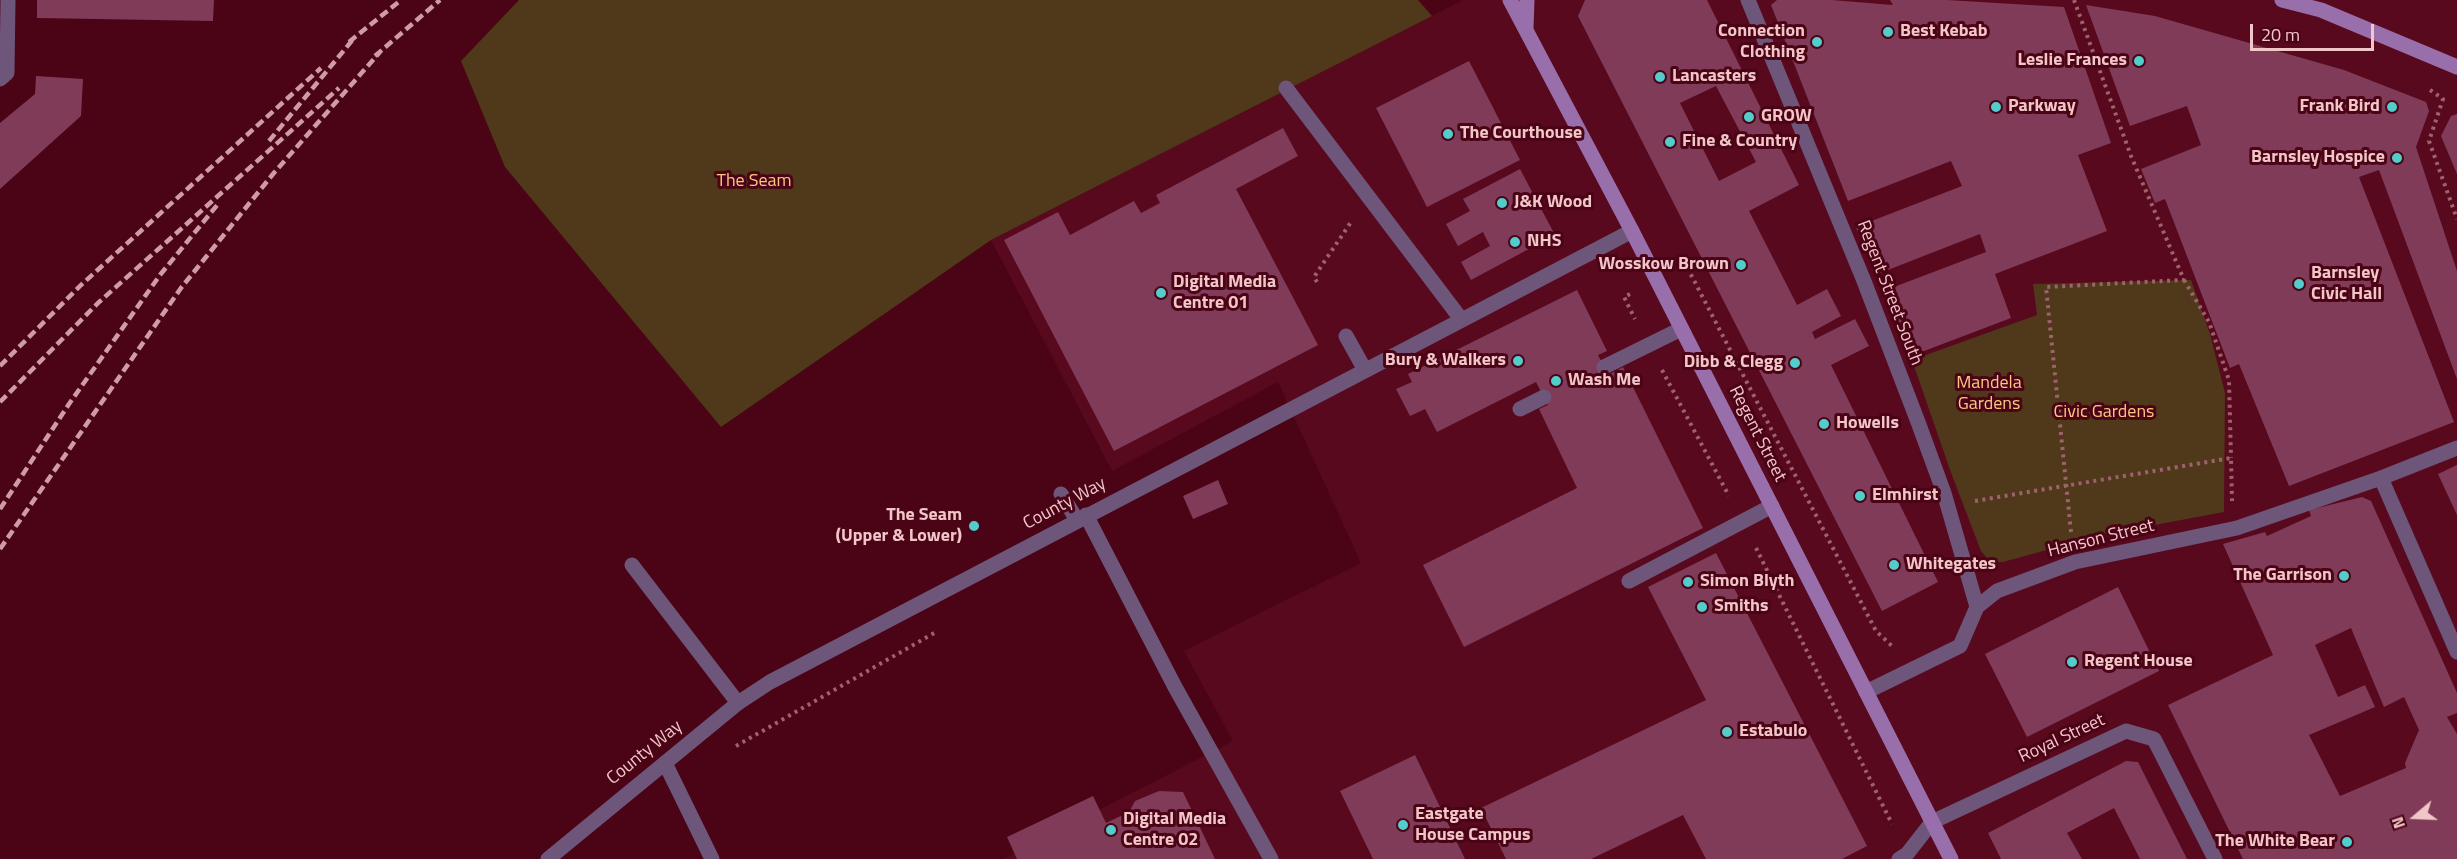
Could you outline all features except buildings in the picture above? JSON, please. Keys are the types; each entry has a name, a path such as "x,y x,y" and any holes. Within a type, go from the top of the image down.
{"street":[{"path":"0,79 7,73 8,0"},
{"name":"Regent Street","path":"1510,0 1632,231 1951,859"},
{"name":"Regent Street","path":"1526,28 1527,0"},
{"name":"Regent Street South","path":"1748,0 1864,281 1948,506 1977,607"},
{"path":"2282,0 2321,10 2457,67"},
{"path":"1286,88 1461,319"},
{"name":"County Way","path":"548,859 738,703 770,682 1632,231"},
{"path":"1604,367 1681,329"},
{"path":"1346,336 1365,370"},
{"path":"1520,410 1544,397"},
{"name":"Hanson Street","path":"1977,607 1997,591 2075,562 2237,528 2381,478 2457,448"},
{"path":"2381,478 2457,652"},
{"path":"1061,494 1082,517 1271,859"},
{"path":"1629,581 1772,506"},
{"path":"632,565 738,703"},
{"path":"1866,692 1960,646 1977,607"},
{"name":"Royal Street","path":"1932,822 2126,731 2154,739 2215,859"},
{"path":"665,763 712,859"},
{"path":"1903,857 1932,822"}],"path":[{"path":"2074,0 2130,156 2184,280 2209,322 2229,380 2233,510"},
{"path":"2443,99 2429,141 2457,219"},
{"path":"1317,282 1314,277 1368,196"},
{"path":"1900,648 1890,646 1876,631 1686,265 1624,297 1743,521 1903,857"},
{"path":"2075,562 2046,287 2184,280"},
{"path":"1948,506 2231,458"},
{"path":"732,748 937,631"}],"shaded area":[{"path":"1463,0 2457,0 2457,859 1004,859 1233,741 1184,651 1361,563 1278,382 1112,471 991,240"}],"green space":[{"name":"The Seam","path":"519,0 1418,0 1432,16 991,240 721,427 505,167 461,61"},
{"name":"Civic Gardens","path":"2191,280 2210,334 2225,393 2224,512 2101,535 2003,562 1986,557 1981,551 1950,470 1912,360 2037,315 2033,284"}],"railway":[{"path":"349,42 401,0"},
{"path":"375,56 440,0"},
{"path":"269,141 355,37"},
{"path":"0,549 181,288 273,174 380,52"},
{"path":"0,366 81,285 321,68"},
{"path":"0,402 98,303 339,88"},
{"path":"0,509 69,404 160,275 218,204"}],"place":[{"name":"Best Kebab","path":"1888,32"},
{"name":"Connection Clothing","path":"1817,42"},
{"name":"Leslie Frances","path":"2139,61"},
{"name":"Lancasters","path":"1660,77"},
{"name":"Parkway","path":"1996,107"},
{"name":"Frank Bird","path":"2392,107"},
{"name":"GROW","path":"1749,117"},
{"name":"The Courthouse","path":"1448,134"},
{"name":"Fine & Country","path":"1670,142"},
{"name":"Barnsley Hospice","path":"2397,158"},
{"name":"J&K Wood","path":"1502,203"},
{"name":"NHS","path":"1515,242"},
{"name":"Wosskow Brown","path":"1741,265"},
{"name":"Barnsley Civic Hall","path":"2299,284"},
{"name":"Digital Media Centre 01","path":"1161,293"},
{"name":"Bury & Walkers","path":"1518,361"},
{"name":"Dibb & Clegg","path":"1795,363"},
{"name":"Wash Me","path":"1556,381"},
{"name":"Howells","path":"1824,424"},
{"name":"Elmhirst","path":"1860,496"},
{"name":"The Seam (Upper & Lower)","path":"974,526"},
{"name":"Whitegates","path":"1894,565"},
{"name":"The Garrison","path":"2344,576"},
{"name":"Simon Blyth","path":"1688,582"},
{"name":"Smiths","path":"1702,607"},
{"name":"Regent House","path":"2072,662"},
{"name":"Estabulo","path":"1727,732"},
{"name":"Eastgate House Campus","path":"1403,825"},
{"name":"Digital Media Centre 02","path":"1111,830"},
{"name":"The White Bear","path":"2347,842"}],"park label":[{"name":"Mandela Gardens","path":"1989,394"}]}
